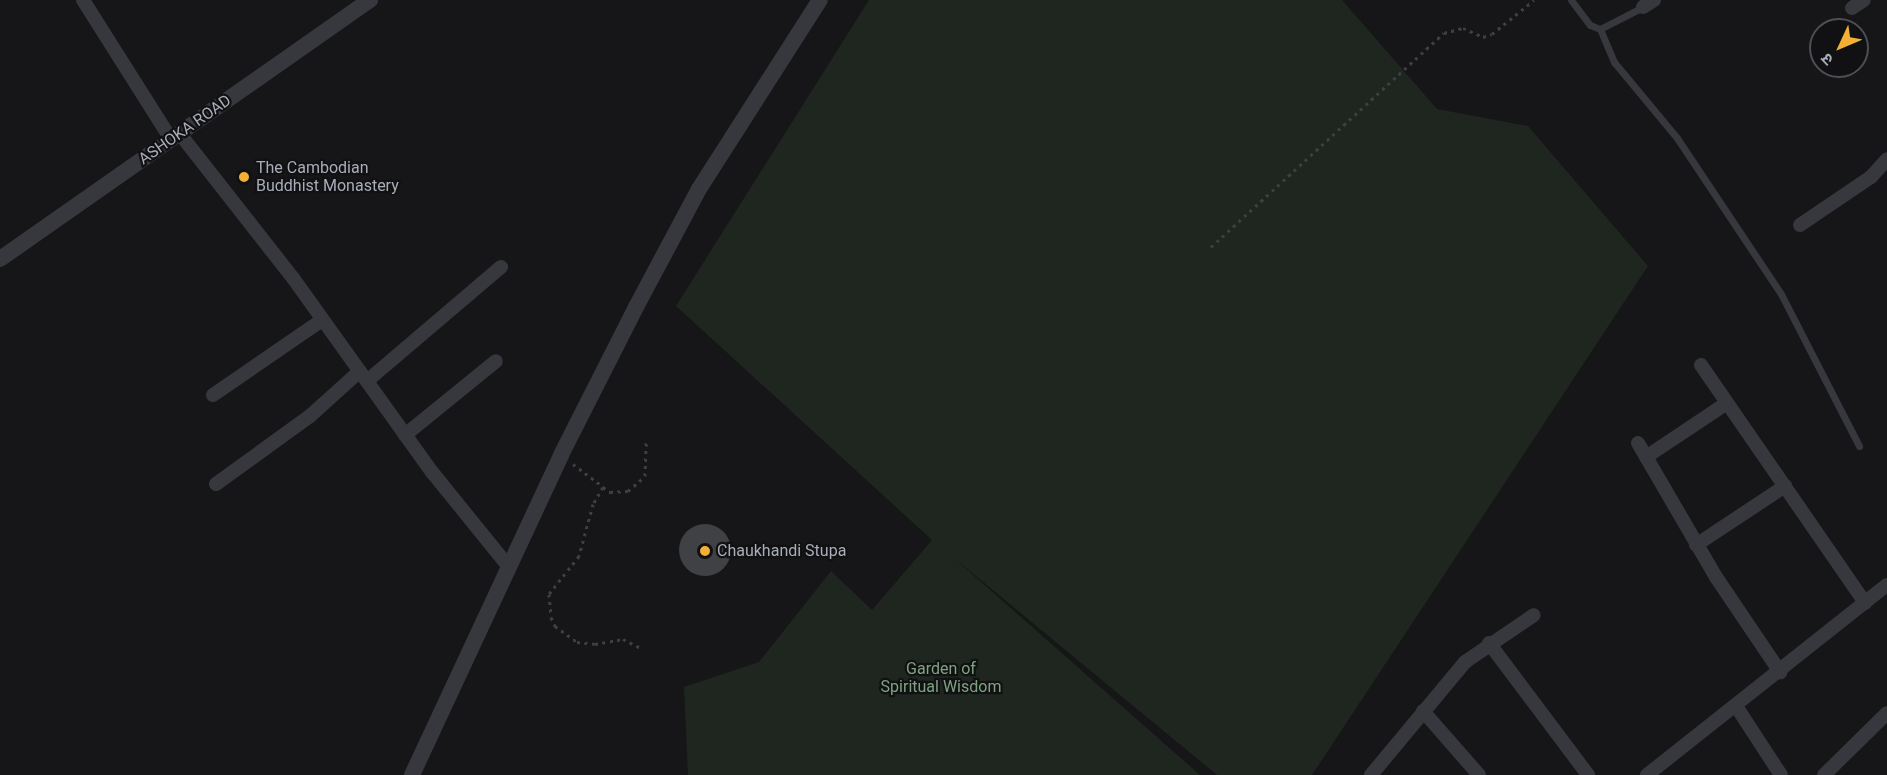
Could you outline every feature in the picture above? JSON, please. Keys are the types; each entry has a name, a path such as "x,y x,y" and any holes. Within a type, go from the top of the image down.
{"street":[{"path":"83,0 176,137 322,320 405,435 509,567"},
{"name":"ASHOKA ROAD","path":"0,259 370,0"},
{"path":"412,775 561,455 699,189 820,0"},
{"path":"1800,225 1871,177 1887,159"},
{"path":"216,484 363,376 501,267"},
{"path":"213,394 322,320"},
{"path":"405,435 496,361"},
{"path":"1701,365 1865,603"},
{"path":"1646,457 1727,403"},
{"path":"1638,443 1696,545 1780,672"},
{"path":"1696,545 1785,486"},
{"path":"1647,775 1887,585"},
{"path":"1371,775 1464,662 1534,615"},
{"path":"1489,644 1588,775"},
{"path":"1736,706 1781,775"},
{"path":"1423,711 1479,775"},
{"path":"1824,775 1887,713"}],"lane":[{"path":"1570,0 1590,25 1600,29 1614,62 1677,138 1781,294 1859,446"},
{"path":"1600,29 1649,4"}],"path":[{"path":"1211,247 1444,33 1463,27 1483,37 1492,34 1534,0"},
{"path":"561,455 609,492 628,491 645,476 646,441"},
{"path":"603,487 593,504 579,556 549,594 551,617 555,626 577,642 595,644 623,639 639,647"}],"green space":[{"name":"Garden of Spiritual Wisdom","path":"869,0 1342,0 1437,109 1528,126 1648,266 1312,775 1217,775 954,558 1200,775 688,775 684,687 759,662 831,571 872,610 932,540 676,306"}],"building":[{"name":"Chaukhandi Stupa","path":"700,524 710,524 724,531 731,550 724,569 710,576 700,576 690,572 683,565 679,555 679,545 683,535 690,528"}],"place":[{"name":"The Cambodian Buddhist Monastery","path":"244,177"},
{"name":"Chaukhandi Stupa","path":"705,551"}]}
